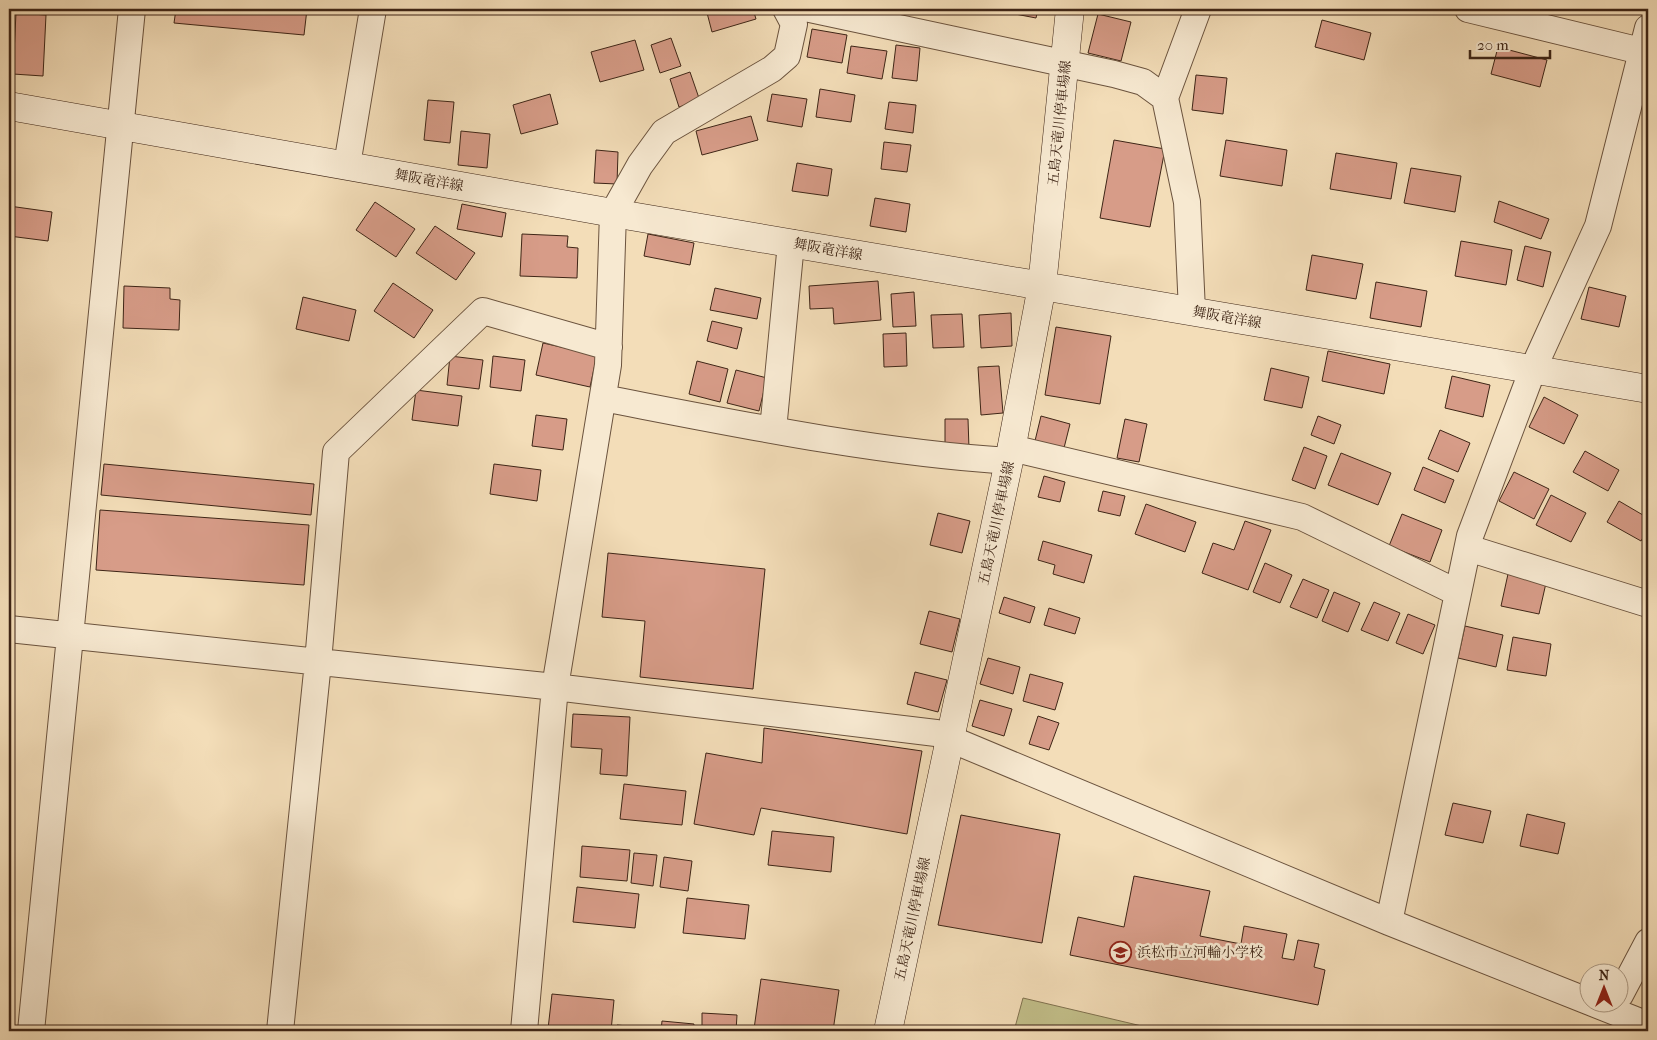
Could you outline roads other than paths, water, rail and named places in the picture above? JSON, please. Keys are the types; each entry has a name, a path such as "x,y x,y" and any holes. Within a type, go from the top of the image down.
{"main road":[{"name":"五島天竜川停車場線","path":"888,1031 951,741 1010,455 1042,286 1070,9"},
{"name":"舞阪竜洋線","path":"9,106 613,213 1648,389"}],"street":[{"path":"31,1031 132,9"},
{"path":"347,165 373,9"},
{"path":"524,1031 555,687 603,398 609,347 613,213 640,165 664,132 772,69 787,56 794,24 786,9"},
{"path":"810,9 1143,82 1165,98"},
{"path":"1192,311 1187,202 1165,98 1198,9"},
{"path":"1389,922 1470,536 1533,369 1598,226 1645,40 1480,10"},
{"path":"773,430 791,243"},
{"path":"280,1031 318,662 336,452 483,311 609,347"},
{"path":"603,398 773,430 936,456 1010,455 1302,517 1458,593"},
{"path":"1468,548 1648,604"},
{"path":"9,629 555,687 936,733 951,741 1389,922 1580,998"},
{"path":"1630,970 1648,942"},
{"path":"1616,1012 1648,1025"}],"place":[{"name":"浜松市立河輪小学校","path":"1121,952"}]}
